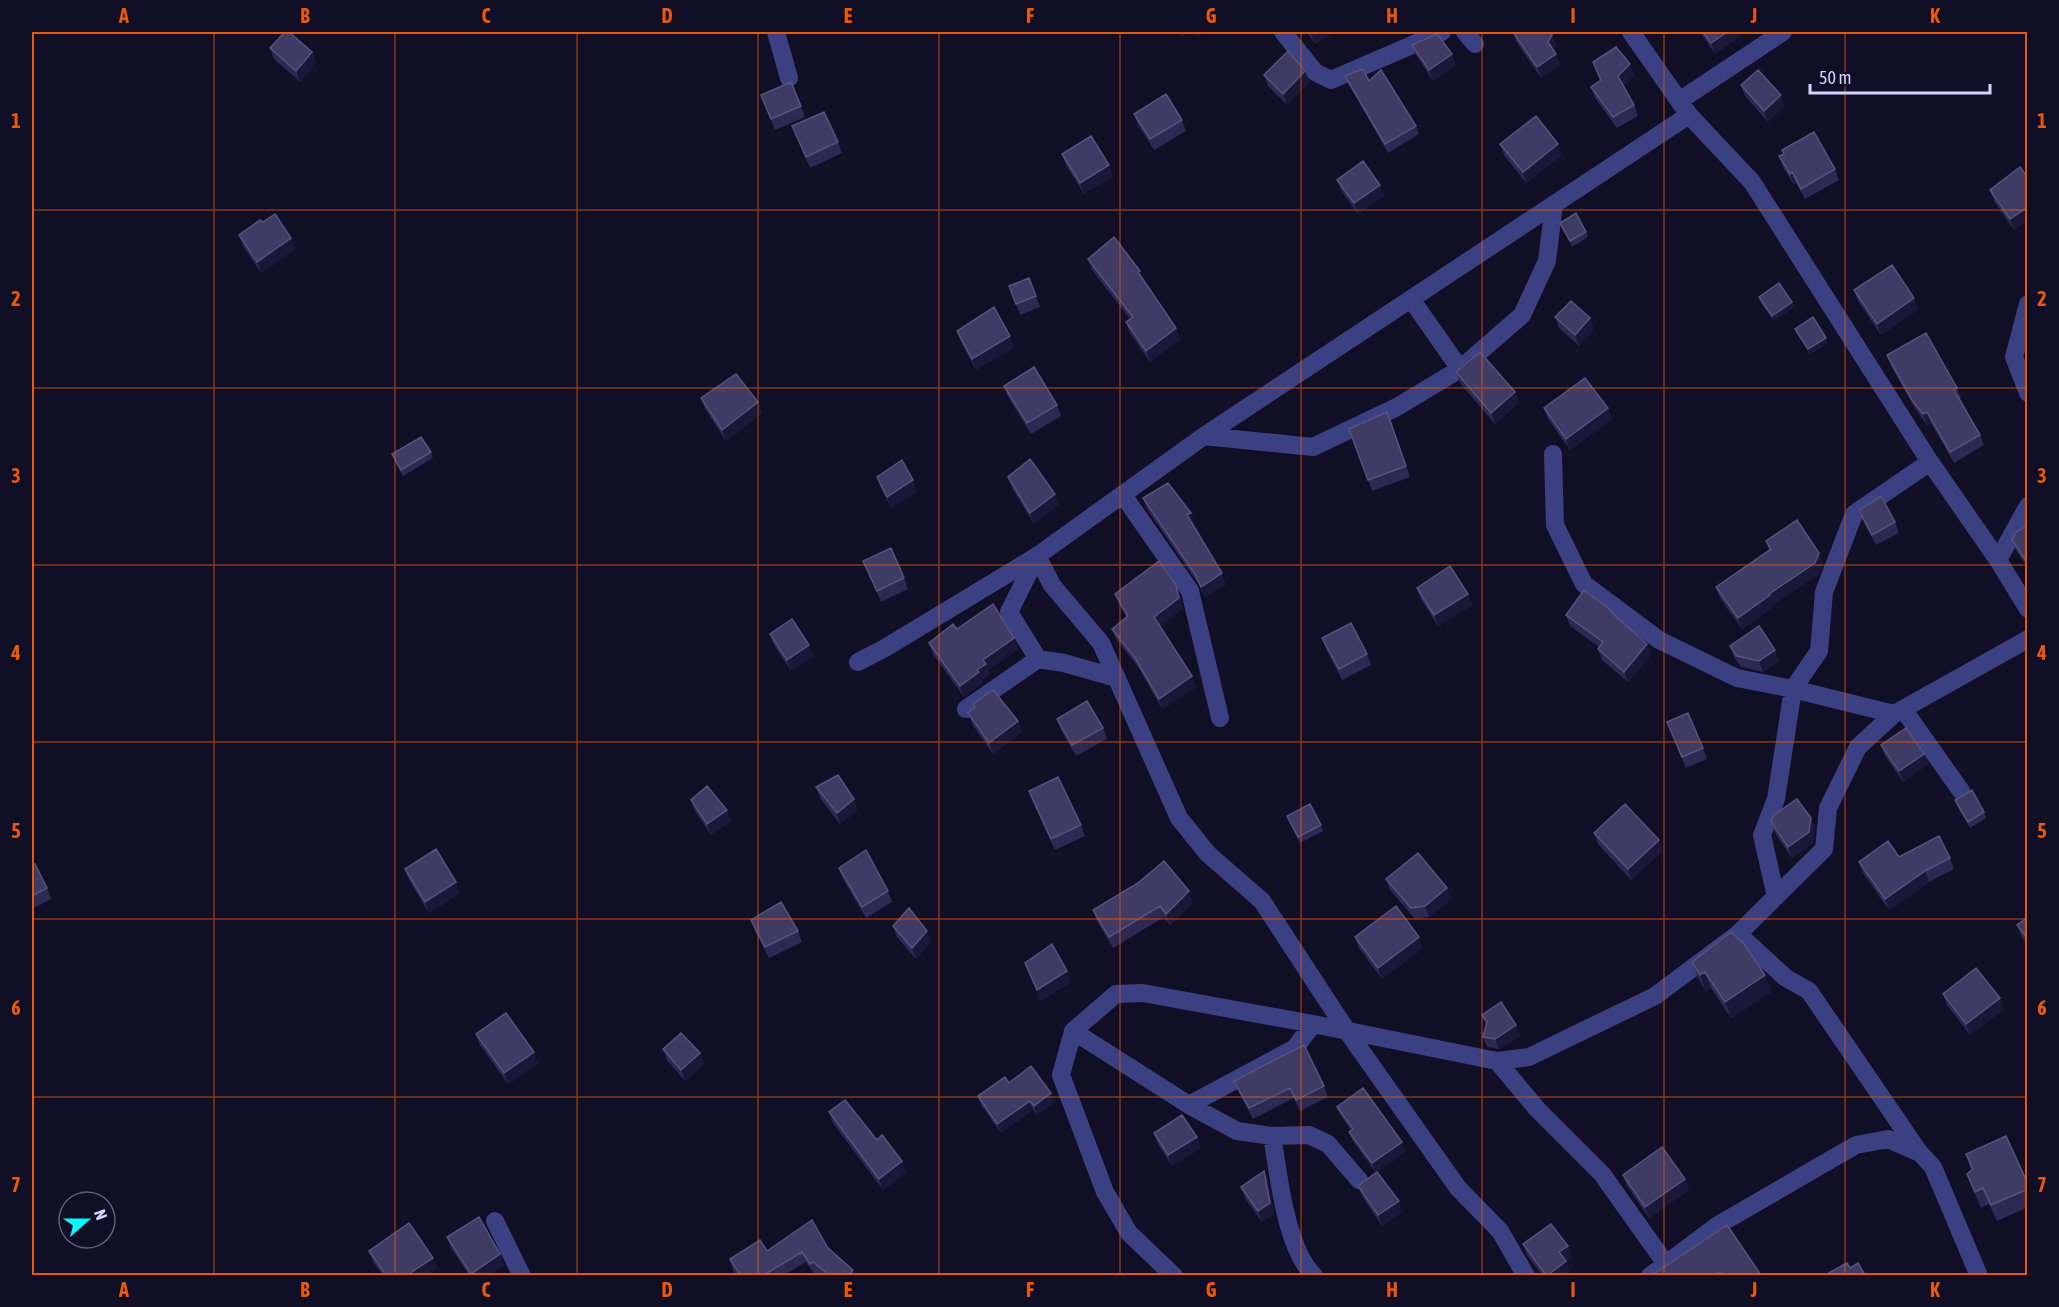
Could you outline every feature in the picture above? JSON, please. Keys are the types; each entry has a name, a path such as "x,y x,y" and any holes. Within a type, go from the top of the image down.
{"street":[{"path":"776,32 789,78"},
{"path":"1283,32 1316,72 1331,80 1442,32"},
{"path":"1631,32 1684,108 1752,182 1930,462 1998,560 2028,609"},
{"path":"858,662 1037,556 1204,436 1554,204 1783,32"},
{"path":"1204,436 1313,447 1397,407 1460,369 1522,315 1547,261 1554,204"},
{"path":"1411,299 1460,369"},
{"path":"2028,304 2014,357 2028,393"},
{"path":"1553,454 1555,525 1584,584 1659,640 1737,678 1898,711 1961,791"},
{"path":"1776,897 1762,835 1776,799 1793,689 1819,651 1824,592 1854,514 1930,462"},
{"path":"1123,495 1190,591 1220,718"},
{"path":"1998,560 2028,506"},
{"path":"1037,556 1009,612 1038,659"},
{"path":"1037,556 1052,585 1101,644 1179,818 1208,854 1262,901 1347,1031 1458,1188 1500,1231 1526,1275"},
{"path":"1174,1275 1129,1233 1105,1192 1061,1075 1073,1031 1116,994 1143,993 1497,1061 1529,1057 1655,996 1738,934 1824,849 1827,808 1858,747 1898,711 2028,639"},
{"path":"966,709 1038,659 1064,663 1118,678"},
{"path":"1738,934 1786,978 1809,992 1920,1153 1933,1167 1980,1275"},
{"path":"1189,1105 1295,1048 1313,1024"},
{"path":"1073,1031 1189,1105 1237,1131 1272,1136 1309,1135 1328,1144 1359,1180"},
{"path":"1497,1061 1537,1109 1602,1174 1666,1264"},
{"path":"1272,1136 1290,1230 1305,1267 1314,1275"},
{"path":"1650,1275 1718,1225 1856,1145 1888,1139 1920,1153"},
{"path":"495,1221 522,1275"}],"building":[{"path":"285,32 289,32 312,52 296,71 270,48"},
{"path":"1513,32 1550,32 1552,35 1548,42 1556,54 1537,67"},
{"path":"1703,32 1727,32 1711,43"},
{"path":"1437,34 1452,54 1429,70 1412,45"},
{"path":"1616,47 1630,64 1618,76 1634,105 1613,117 1591,87 1601,80 1593,62"},
{"path":"1288,51 1305,71 1283,94 1264,75"},
{"path":"1363,69 1369,81 1381,70 1416,126 1385,144 1345,76"},
{"path":"1758,70 1781,95 1764,111 1741,85"},
{"path":"791,82 801,106 771,119 761,95"},
{"path":"1166,94 1182,120 1150,139 1134,114"},
{"path":"824,112 838,142 806,157 792,126"},
{"path":"1536,116 1558,144 1523,172 1500,144"},
{"path":"1814,132 1835,169 1801,189 1792,172 1790,174 1779,156 1784,154 1782,150"},
{"path":"1091,136 1109,165 1080,183 1062,154"},
{"path":"1363,161 1380,185 1354,203 1337,180"},
{"path":"2020,167 2028,178 2028,207 2010,219 1990,190"},
{"path":"1576,213 1586,232 1570,241 1560,223"},
{"path":"275,214 291,238 257,262 239,235 260,220 263,222"},
{"path":"1114,237 1140,271 1138,272 1176,328 1146,351 1126,322 1133,317 1088,259"},
{"path":"1892,265 1914,298 1877,324 1854,290"},
{"path":"1029,278 1036,296 1016,304 1009,286"},
{"path":"1779,283 1792,302 1772,316 1759,297"},
{"path":"1571,301 1590,318 1575,335 1555,317"},
{"path":"994,307 1010,336 972,359 957,331"},
{"path":"1813,317 1826,338 1808,349 1795,329"},
{"path":"1926,333 1957,388 1954,390 1980,435 1950,452 1927,412 1923,414 1912,400 1887,355"},
{"path":"1480,352 1515,392 1491,413 1456,372"},
{"path":"1034,367 1057,405 1027,423 1004,386"},
{"path":"736,374 758,402 722,430 701,398"},
{"path":"1585,378 1608,408 1566,439 1544,408"},
{"path":"1387,412 1406,466 1368,480 1349,429"},
{"path":"421,437 431,452 401,470 392,454"},
{"path":"1030,459 1055,494 1030,513 1008,477"},
{"path":"902,460 913,480 887,497 877,477"},
{"path":"1168,483 1191,513 1187,515 1222,573 1201,587 1195,574 1143,498"},
{"path":"1881,496 1895,522 1872,535 1859,510"},
{"path":"1797,520 1819,553 1815,563 1738,618 1716,587 1771,549 1766,541"},
{"path":"2028,525 2028,564 2012,540 2016,532"},
{"path":"891,548 904,578 877,591 863,561"},
{"path":"1159,561 1176,585 1179,598 1154,617 1192,676 1159,699 1135,658 1112,629 1128,616 1115,594"},
{"path":"1450,566 1468,594 1434,615 1417,588"},
{"path":"1584,590 1613,612 1647,644 1624,672 1598,649 1603,642 1566,615"},
{"path":"993,604 1014,638 983,660 986,664 977,670 979,672 960,686 929,643 953,624 957,629"},
{"path":"792,619 809,645 787,660 770,634"},
{"path":"1351,623 1367,654 1339,669 1322,638"},
{"path":"1759,626 1775,650 1759,661 1737,656 1730,646"},
{"path":"993,690 1018,721 989,743 968,713 975,707 973,704"},
{"path":"1087,701 1103,728 1072,745 1057,719"},
{"path":"1688,713 1703,748 1682,757 1667,722"},
{"path":"1906,728 1924,754 1899,771 1881,745"},
{"path":"838,775 854,799 837,813 816,787"},
{"path":"1058,777 1081,825 1051,839 1029,791"},
{"path":"707,786 727,810 707,824 691,800"},
{"path":"1972,790 1984,812 1968,822 1955,800"},
{"path":"1797,799 1811,818 1809,832 1788,847 1771,822 1774,815"},
{"path":"1310,804 1321,825 1298,837 1287,816"},
{"path":"1625,804 1659,840 1628,869 1594,833"},
{"path":"1939,836 1950,858 1925,871 1885,899 1859,862 1888,841 1899,857"},
{"path":"436,849 456,882 425,902 405,869"},
{"path":"866,850 888,891 862,907 839,868"},
{"path":"1418,853 1447,888 1425,906 1411,908 1386,879"},
{"path":"1164,861 1189,891 1166,914 1160,906 1109,937 1093,910 1138,883"},
{"path":"35,864 47,888 32,896 32,865"},
{"path":"781,902 798,931 765,947 751,920"},
{"path":"1396,906 1419,937 1378,968 1355,937"},
{"path":"909,908 927,931 912,948 893,926"},
{"path":"2028,917 2028,939 2017,925"},
{"path":"1731,932 1744,944 1765,975 1725,1002 1705,972 1700,975 1692,962"},
{"path":"1052,944 1067,971 1037,990 1025,963"},
{"path":"1976,968 2000,998 1966,1024 1943,994"},
{"path":"1501,1002 1516,1025 1495,1039 1483,1037 1487,1022 1482,1015"},
{"path":"506,1013 534,1052 504,1073 476,1034"},
{"path":"681,1033 700,1053 681,1070 663,1049"},
{"path":"1304,1045 1324,1086 1296,1100 1290,1088 1249,1108 1234,1081"},
{"path":"1031,1066 1051,1093 1034,1106 1030,1101 997,1124 978,1096 1005,1077 1009,1083"},
{"path":"1363,1088 1402,1142 1372,1163 1349,1132 1353,1129 1337,1107"},
{"path":"845,1100 877,1140 882,1135 902,1161 879,1179 829,1112"},
{"path":"1182,1115 1197,1137 1168,1155 1154,1133"},
{"path":"2006,1136 2028,1184 2028,1189 1991,1205 1983,1188 1975,1192 1967,1174 1973,1169 1966,1154"},
{"path":"1662,1147 1685,1179 1645,1207 1623,1175"},
{"path":"1264,1171 1270,1203 1258,1211 1241,1187"},
{"path":"1377,1172 1399,1201 1378,1215 1358,1186"},
{"path":"479,1217 500,1254 471,1274 447,1237"},
{"path":"812,1220 828,1248 853,1270 849,1275 829,1275 813,1262 810,1264 802,1252 764,1275 740,1275 730,1259 760,1240 767,1251"},
{"path":"409,1223 433,1258 407,1275 386,1275 369,1251"},
{"path":"1551,1224 1568,1246 1559,1252 1566,1261 1546,1275 1523,1244"},
{"path":"1727,1225 1761,1275 1722,1275 1720,1272 1714,1275 1652,1275"},
{"path":"1847,1263 1850,1268 1858,1263 1865,1275 1825,1275"}]}
